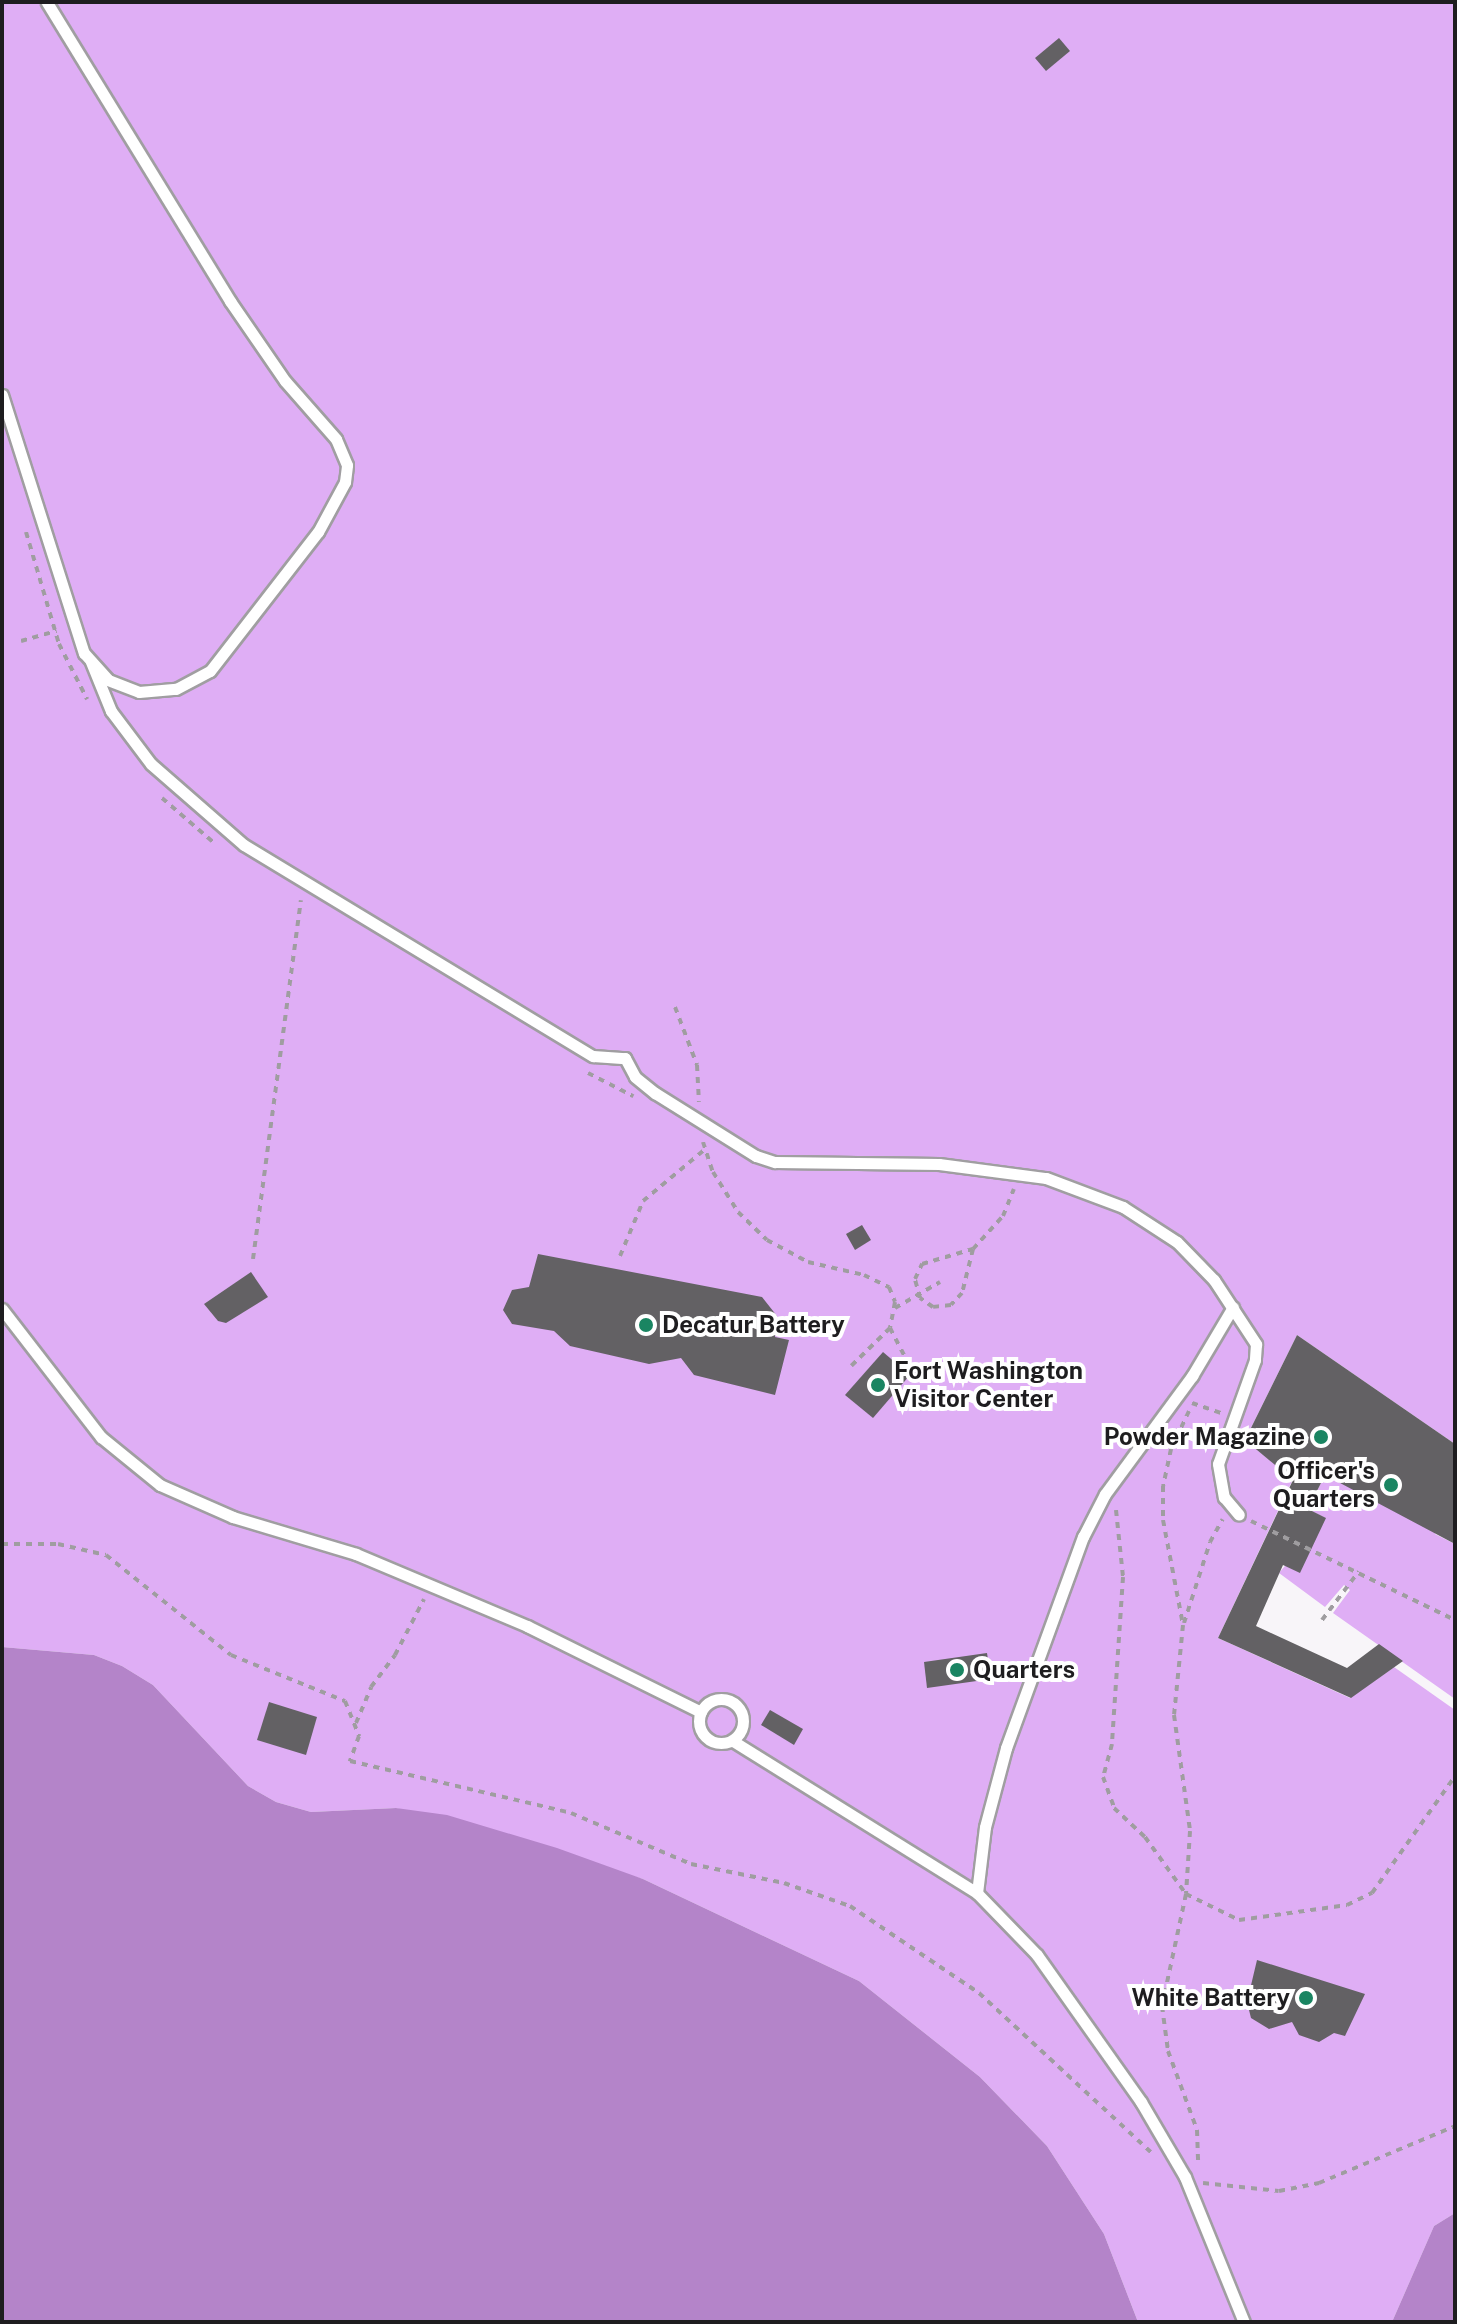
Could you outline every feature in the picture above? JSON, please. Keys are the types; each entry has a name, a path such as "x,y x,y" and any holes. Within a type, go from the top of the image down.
{"lane":[{"path":"47,2 230,301 285,381 336,439 347,465 345,482 323,524 199,680 161,693 139,692 108,680 91,662"},
{"path":"2,395 74,626 111,711 151,764 244,845 593,1056 625,1058 635,1077 701,1126 775,1162 939,1164 1018,1175 1075,1186 1151,1223 1197,1260 1233,1307 1256,1344 1218,1464 1218,1481 1234,1511"},
{"path":"977,1893 985,1827 1006,1748 1083,1537 1113,1482 1192,1376 1233,1307"},
{"path":"2,1309 101,1437 160,1485 233,1517 356,1554 527,1626 701,1712"},
{"path":"724,1698 737,1704 744,1717 742,1731 733,1741 719,1744 706,1738 699,1726 701,1712 710,1701 724,1698"},
{"path":"733,1741 977,1893 1037,1955 1141,2102 1185,2177 1244,2322"}],"path":[{"path":"25,527 55,631 92,709"},
{"path":"21,641 74,626"},
{"path":"152,787 222,850"},
{"path":"288,893 308,905"},
{"path":"253,1259 301,900"},
{"path":"675,1007 697,1065 704,1150 738,1212 767,1240 808,1262 879,1279 889,1287 895,1308 890,1328 851,1366"},
{"path":"578,1067 627,1096 650,1089"},
{"path":"620,1256 643,1201 704,1150"},
{"path":"973,1249 922,1264 915,1279 920,1298 933,1307 951,1305 962,1293 973,1249 1003,1216 1018,1175"},
{"path":"895,1308 920,1298 940,1282"},
{"path":"890,1328 917,1380"},
{"path":"1183,1625 1163,1520 1163,1486 1171,1449 1200,1390"},
{"path":"1192,1403 1234,1418"},
{"path":"1113,1482 1123,1577 1112,1744 1103,1777 1114,1808 1145,1837 1186,1894 1239,1920 1347,1905 1372,1893 1455,1776"},
{"path":"1234,1511 1210,1542 1183,1625 1174,1715 1190,1831 1186,1894 1162,2006 1168,2051 1197,2130 1198,2182 1279,2191 1319,2183 1455,2126"},
{"path":"1268,1530 1359,1571 1455,1620"},
{"path":"2,1544 58,1544 106,1555 149,1594 231,1655 345,1701 359,1736 350,1761 571,1813 691,1864 784,1883 850,1906 979,1993 1159,2158"},
{"path":"1322,1620 1359,1571"},
{"path":"356,1723 430,1586"}],"shaded area":[{"path":"2,2 1455,2 1455,1444 1297,1335 1245,1440 1293,1479 1218,1638 1350,1698 1394,1667 1455,1710 1455,2213 1434,2226 1392,2322 1138,2322 1104,2234 1047,2146 980,2077 859,1981 643,1879 396,1808 311,1812 276,1802 248,1786 153,1685 122,1666 94,1655 2,1647"},
{"path":"1327,1471 1440,1502 1435,1534 1455,1544 1455,1699 1333,1613 1350,1590 1344,1585 1325,1607 1279,1573 1325,1518 1308,1509"},
{"path":"2,1647 94,1655 122,1666 153,1685 248,1786 276,1802 311,1812 396,1808 447,1815 557,1848 643,1879 859,1981 980,2077 1047,2146 1104,2234 1138,2322 2,2322"},
{"path":"1455,2213 1455,2322 1392,2322 1434,2226"}],"building":[{"path":"1059,38 1070,51 1046,71 1035,58"},
{"path":"862,1225 871,1240 855,1250 846,1234"},
{"name":"Decatur Battery","path":"538,1254 762,1297 777,1316 775,1337 789,1340 775,1395 694,1375 681,1358 649,1364 570,1346 554,1331 512,1324 503,1310 512,1290 529,1287"},
{"path":"251,1272 268,1297 226,1323 218,1321 204,1304"},
{"path":"1297,1335 1455,1444 1455,1544 1325,1475 1308,1509 1326,1518 1300,1573 1283,1565 1256,1626 1347,1668 1379,1644 1403,1661 1351,1698 1218,1638 1293,1480 1245,1440"},
{"name":"Fort Washington Visitor Center","path":"883,1352 910,1375 873,1418 845,1395"},
{"name":"Quarters","path":"987,1653 991,1679 927,1688 924,1662"},
{"path":"269,1702 317,1717 306,1755 257,1740"},
{"path":"770,1710 803,1729 794,1745 761,1725"},
{"name":"White Battery","path":"1257,1960 1365,1994 1345,2036 1334,2033 1319,2042 1299,2035 1292,2022 1269,2029 1251,2018 1247,2002"}],"place":[{"name":"Decatur Battery","path":"646,1325"},
{"name":"Fort Washington Visitor Center","path":"878,1385"},
{"name":"Powder Magazine","path":"1321,1437"},
{"name":"Officer's Quarters","path":"1391,1485"},
{"name":"Quarters","path":"957,1670"},
{"name":"White Battery","path":"1306,1998"}]}
